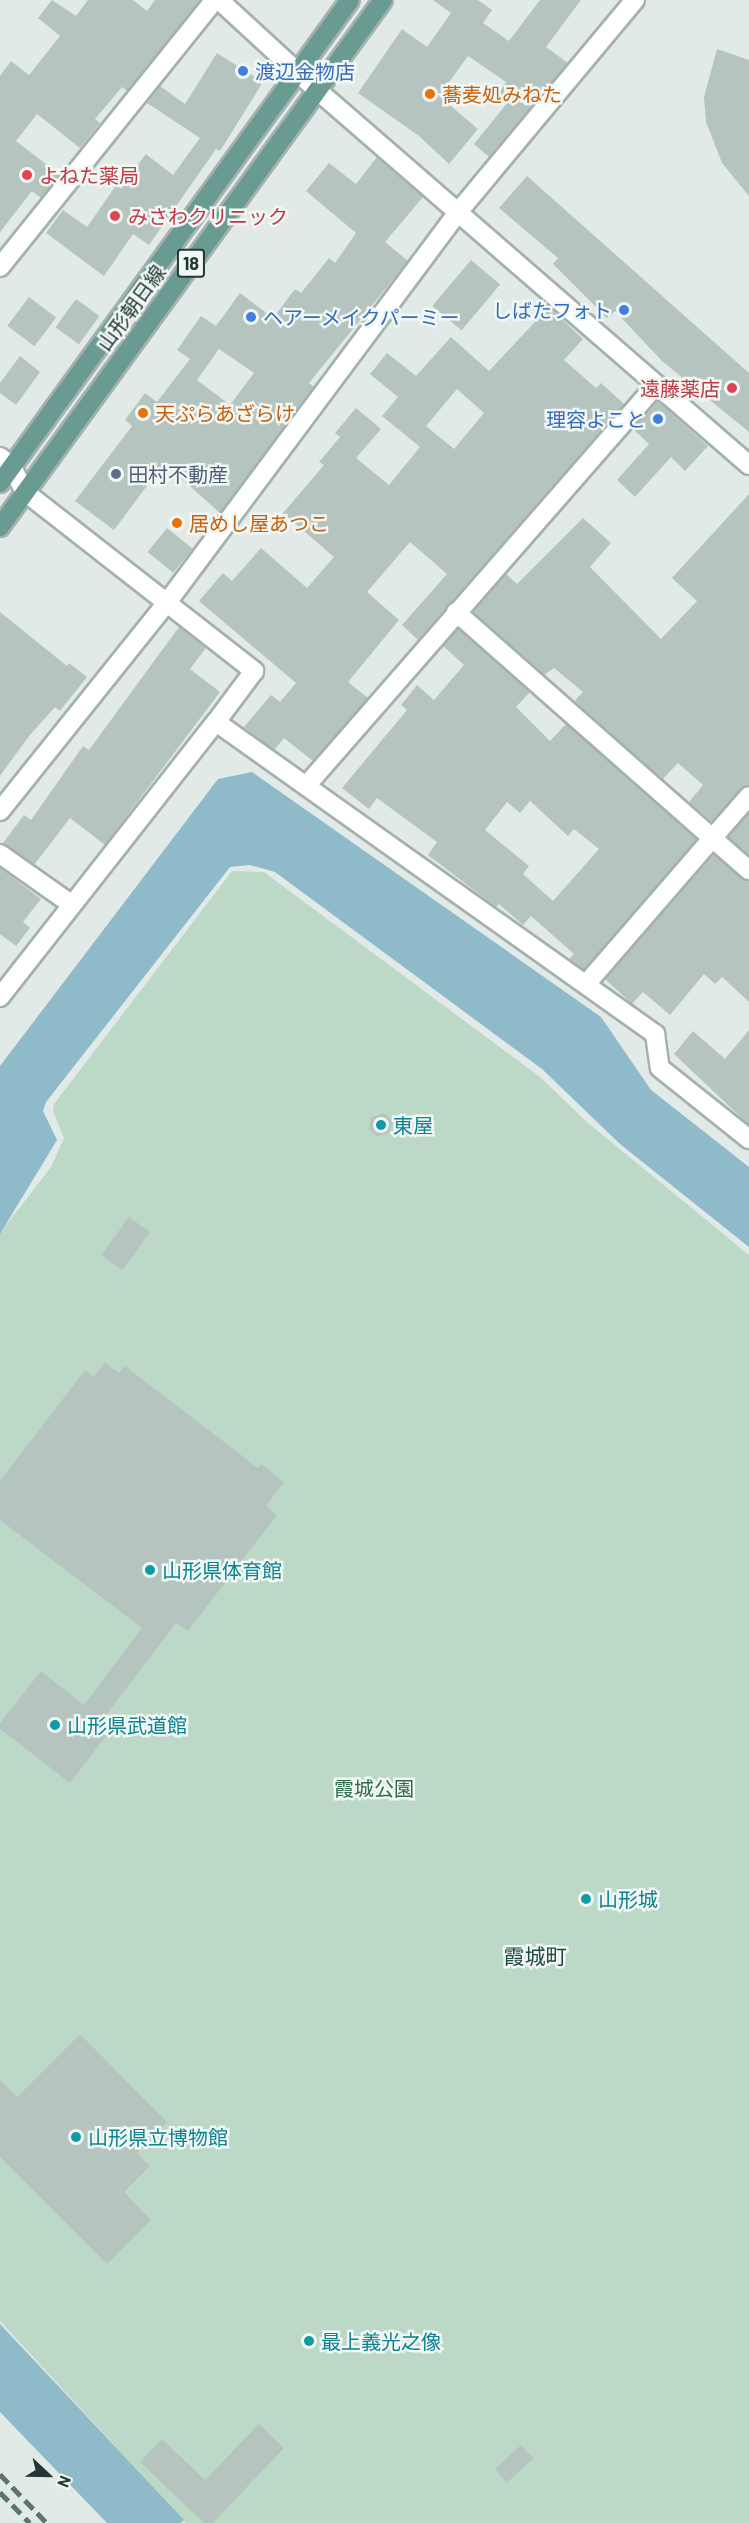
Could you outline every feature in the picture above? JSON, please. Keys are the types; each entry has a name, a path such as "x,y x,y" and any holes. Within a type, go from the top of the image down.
{"main road":[{"name":"山形朝日線","path":"0,483 5,461 299,72 350,0"},
{"name":"山形朝日線","path":"0,526 382,0"}],"street":[{"path":"0,267 217,0 317,90 749,465"},
{"path":"0,811 166,604 459,211 635,0"},
{"path":"306,786 656,386"},
{"path":"0,997 254,671 26,492 5,461"},
{"path":"0,488 26,492"},
{"path":"456,612 749,870"},
{"path":"216,722 587,983 655,1034 660,1068 749,1139"},
{"path":"587,983 749,796"},
{"path":"0,854 71,903"}],"green space":[{"name":"霞城公園","path":"232,871 264,872 540,1077 588,1123 749,1255 749,2523 186,2523 0,2321 0,1233 51,1167 64,1138 53,1111 54,1104"}],"water":[{"path":"252,772 601,1017 651,1090 749,1167 749,1247 620,1144 542,1069 275,872 250,865 230,867 46,1102 43,1111 57,1140 0,1234 0,1066 218,779"},
{"path":"0,2324 184,2520 181,2523 107,2523 0,2412"}],"building":[{"path":"52,0 76,16 88,0 133,0 147,11 155,0 201,0 127,91 122,87 95,119 100,123 80,148 37,114 16,141 60,175 41,198 32,191 0,232 0,76 11,61 29,75 60,36 38,18"},
{"path":"433,0 478,0 492,10 483,23 509,41 540,0 581,0 546,47 568,63 489,157 474,144 508,102 498,95 506,82 468,56 439,96 478,129 449,164 419,136 358,93 402,29 427,47 451,13"},
{"path":"717,49 749,60 749,196 722,163 706,122 704,97"},
{"path":"217,53 263,82 220,151 216,149 149,245 133,234 104,276 46,233 63,210 87,227 124,174 128,177 146,154 173,175 200,138 147,103 160,86 185,104"},
{"path":"377,157 423,197 385,242 408,261 309,383 314,387 220,513 164,463 114,530 75,501 132,426 125,420 145,393 157,402 190,359 177,350 201,316 216,326 240,293 273,318 295,289 301,293 329,258 335,263 356,233 306,191 329,163 356,184","holes":["219,349 254,373 230,405 197,380"]},
{"path":"527,176 749,373 749,432 662,361 615,311 607,318 553,264 558,258 499,208"},
{"path":"471,260 500,284 462,330 432,306"},
{"path":"29,297 56,317 34,346 7,326"},
{"path":"76,299 99,316 79,344 55,327"},
{"path":"549,307 583,339 564,360 596,388 601,383 624,404 418,640 402,625 447,574 410,542 367,592 399,620 348,682 368,698 313,761 284,738 274,750 244,727 271,695 280,702 296,683 199,601 223,573 232,581 261,548 307,588 334,557 283,513 324,465 319,462 340,437 335,433 356,408 381,429 356,458 389,485 420,447 382,416 398,397 370,374 387,353 416,376 451,337 489,371","holes":["457,389 484,413 454,449 426,426"]},
{"path":"20,356 40,372 16,405 0,393 0,383"},
{"path":"658,401 708,446 685,471 671,457 635,497 617,480 649,444 633,429"},
{"path":"749,494 749,785 740,789 712,822 689,802 703,785 678,763 663,779 581,707 575,700 583,692 554,668 544,675 473,612 506,574 517,584 583,518 611,543 590,567 661,639 697,601 672,578"},
{"path":"167,528 193,549 173,573 147,552"},
{"path":"0,612 67,666 69,663 87,677 60,711 55,707 29,736 0,776"},
{"path":"179,627 206,648 190,669 220,692 105,845 70,818 34,865 3,843 24,815 31,820 83,746 89,750"},
{"path":"458,629 530,692 516,707 550,741 566,724 697,839 584,970 569,959 574,954 531,916 523,925 499,904 496,907 428,855 437,842 377,798 369,809 342,788 407,710 401,705 417,685 434,700 464,665 443,646","holes":["530,801 568,836 574,829 599,849 553,901 523,874 529,866 485,830 507,802 520,813"]},
{"path":"749,813 749,855 728,837"},
{"path":"714,854 749,881 749,1002 722,977 715,984 704,974 670,1015 643,992 632,1004 605,979"},
{"path":"0,868 41,899 23,922 30,928 16,946 0,934"},
{"path":"749,1030 749,1125 674,1054 693,1031 725,1059"},
{"name":"東屋","path":"383,1113 393,1121 389,1133 377,1136 369,1129 371,1118"},
{"path":"129,1217 150,1232 122,1270 101,1255"},
{"name":"山形県体育館","path":"105,1362 119,1373 125,1366 258,1468 261,1464 284,1482 266,1506 277,1515 188,1631 176,1623 103,1719 113,1727 70,1783 0,1729 0,1723 41,1671 84,1705 142,1628 0,1520 0,1481 85,1370 94,1377"},
{"name":"山形県立博物館","path":"80,2034 167,2122 137,2153 150,2166 124,2192 151,2220 107,2264 0,2157 0,2080 17,2097"},
{"path":"259,2424 284,2448 213,2523 204,2523 140,2462 162,2439 205,2480"},
{"path":"521,2445 533,2458 507,2483 495,2470"}],"railway":[{"path":"0,2474 47,2523"},
{"path":"0,2492 30,2523"}],"place":[{"name":"渡辺金物店","path":"243,71"},
{"name":"蕎麦処みねた","path":"430,94"},
{"name":"よねた薬局","path":"27,175"},
{"name":"みさわクリニック","path":"115,216"},
{"name":"しばたフォト","path":"624,310"},
{"name":"ヘアーメイクパーミー","path":"251,317"},
{"name":"遠藤薬店","path":"732,388"},
{"name":"天ぷらあざらけ","path":"143,413"},
{"name":"理容よこと","path":"658,419"},
{"name":"田村不動産","path":"116,474"},
{"name":"居めし屋あつこ","path":"177,523"},
{"name":"東屋","path":"381,1125"},
{"name":"山形県体育館","path":"150,1570"},
{"name":"山形県武道館","path":"55,1725"},
{"name":"山形城","path":"586,1899"},
{"name":"山形県立博物館","path":"76,2137"},
{"name":"最上義光之像","path":"309,2341"}],"district":[{"name":"霞城町","path":"535,1956"}]}
